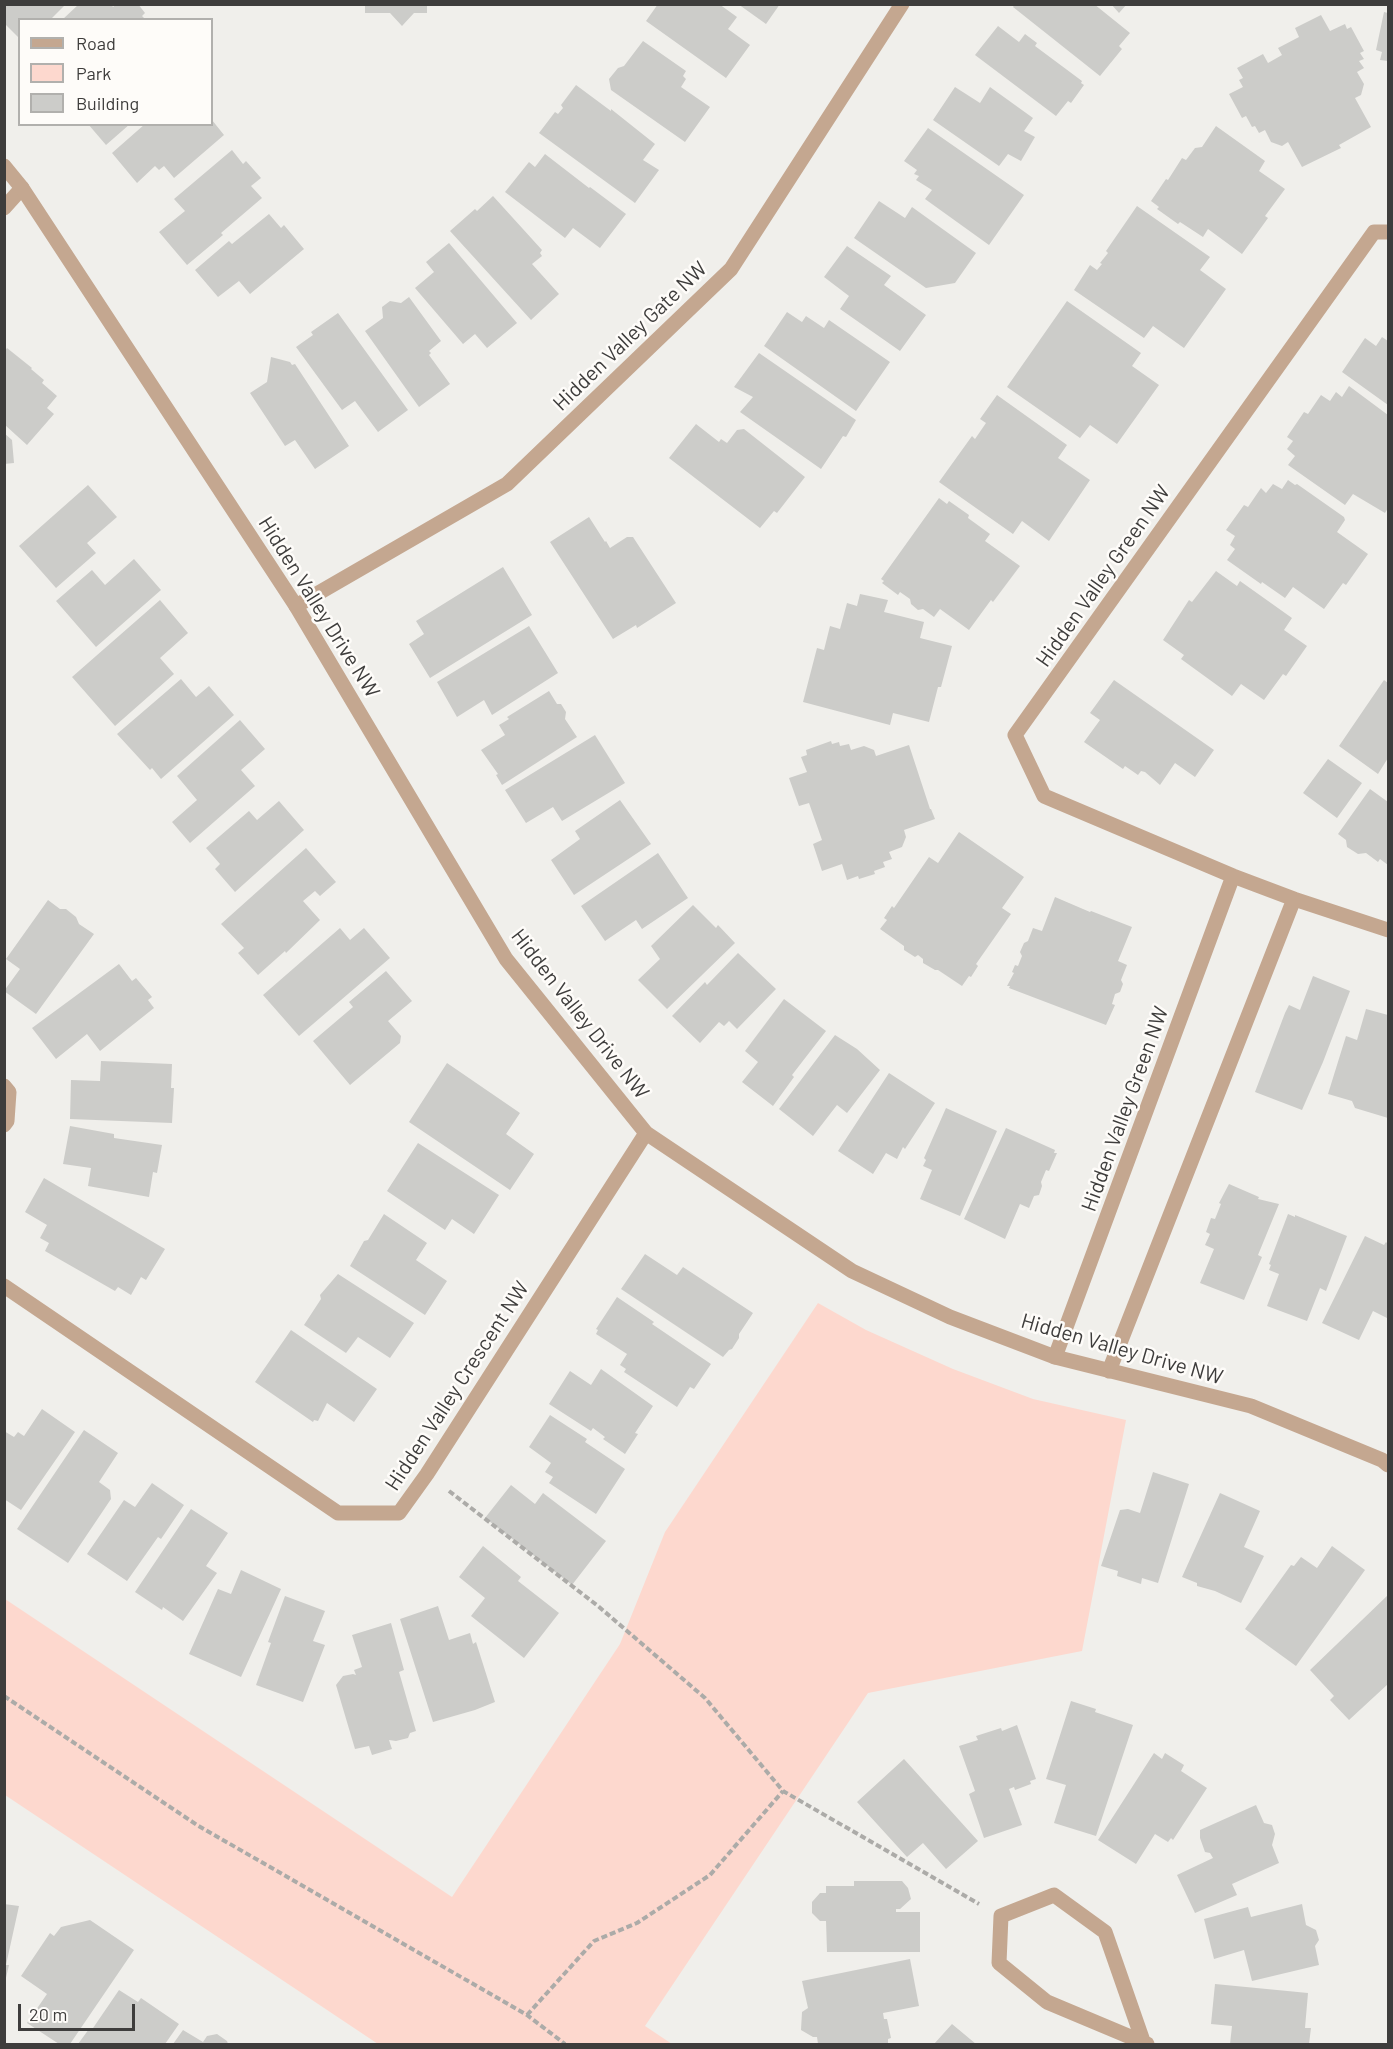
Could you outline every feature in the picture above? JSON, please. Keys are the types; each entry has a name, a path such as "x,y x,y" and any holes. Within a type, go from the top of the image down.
{"street":[{"name":"Hidden Valley Gate NW","path":"296,606 507,484 731,269 902,4"},
{"name":"Hidden Valley Drive NW","path":"4,166 22,188 296,606 506,959 646,1133 852,1271 950,1317 1055,1357 1251,1406 1382,1460 1389,1465"},
{"path":"4,208 22,188"},
{"name":"Hidden Valley Green NW","path":"1389,232 1374,232 1016,735 1044,796 1233,876 1389,930"},
{"name":"Hidden Valley Green NW","path":"1055,1357 1233,876"},
{"path":"1109,1371 1294,899"},
{"path":"4,1086 9,1092 7,1121 4,1125"},
{"name":"Hidden Valley Crescent NW","path":"4,1286 338,1513 399,1513 427,1474 646,1133"},
{"path":"1054,1895 1105,1932 1145,2043 1047,2002 999,1963 1001,1916 1054,1895"}],"path":[{"path":"427,1474 598,1606 705,1698 783,1791 1001,1916"},
{"path":"4,1696 197,1825 527,2015 565,2044"},
{"path":"527,2015 594,1941 637,1923 710,1875 783,1791"}],"green space":[{"path":"818,1303 866,1330 953,1369 1033,1399 1126,1420 1082,1651 868,1693 645,2026 672,2044 378,2044 5,1795 5,1599 452,1897 620,1644 665,1532"}],"building":[{"path":"4,4 66,4 52,18 18,18 18,37 4,23"},
{"path":"79,4 111,4 113,7 116,4 138,4 145,13 142,16 144,18 64,18"},
{"path":"365,4 427,4 427,13 414,13 402,26 390,13 365,13"},
{"path":"658,4 719,4 737,17 728,29 750,45 726,78 646,21"},
{"path":"738,4 780,4 766,24"},
{"path":"1015,4 1094,4 1130,33 1119,46 1122,49 1100,76 1013,7"},
{"path":"1111,4 1127,4 1119,13"},
{"path":"1384,12 1388,13 1388,61 1380,60 1382,52 1376,50"},
{"path":"1321,15 1330,31 1345,24 1347,29 1351,27 1364,51 1360,53 1364,59 1359,61 1364,68 1357,72 1364,84 1361,95 1355,98 1371,127 1339,145 1341,148 1302,167 1288,142 1282,146 1271,142 1265,130 1259,133 1255,126 1252,127 1246,116 1242,118 1229,94 1243,87 1239,80 1243,78 1237,68 1263,54 1268,63 1282,55 1278,48 1299,37 1295,28"},
{"path":"998,26 1019,42 1025,34 1037,43 1035,46 1082,81 1084,85 1071,103 1068,101 1056,116 975,55"},
{"path":"643,41 686,71 683,76 686,79 681,87 710,107 685,142 611,90 609,79 618,68 624,66"},
{"path":"576,85 655,144 643,160 659,170 635,203 539,133 555,112 558,114 563,108 561,105"},
{"path":"955,87 980,103 990,87 1033,118 1024,131 1035,137 1021,161 1008,154 999,166 933,120"},
{"path":"213,121 224,135 174,178 164,166 159,170 155,166 137,183 112,153 143,126 213,126"},
{"path":"90,126 128,126 106,145"},
{"path":"1216,126 1265,161 1259,171 1285,189 1265,216 1268,218 1242,254 1208,229 1203,237 1180,222 1178,224 1157,209 1159,207 1151,201 1182,158 1186,160 1195,148 1202,147"},
{"path":"928,128 1024,195 989,245 925,199 932,190 916,180 919,176 914,174 917,170 904,161"},
{"path":"232,150 243,164 246,161 261,178 251,186 262,198 187,265 159,232 185,211 174,199"},
{"path":"545,154 626,214 600,248 573,228 565,238 505,192 529,162 535,167"},
{"path":"493,196 542,250 540,253 542,256 532,264 559,294 531,320 450,231"},
{"path":"879,201 905,218 912,207 976,253 955,283 926,288 854,238"},
{"path":"1137,206 1210,257 1200,270 1226,289 1184,348 1153,326 1144,338 1074,290 1090,265 1097,270 1102,264 1100,263 1108,253 1106,251"},
{"path":"269,214 281,228 284,225 304,249 250,294 239,281 218,297 195,270 229,241 232,244"},
{"path":"449,243 517,323 487,348 475,334 463,344 415,288 434,272 426,262"},
{"path":"847,246 891,276 884,285 926,315 900,351 840,309 849,296 824,277"},
{"path":"409,297 441,341 429,351 431,353 429,355 450,384 419,407 365,331 383,318 382,307 390,301 401,303"},
{"path":"1067,301 1141,353 1132,366 1159,385 1117,444 1090,425 1080,438 1007,387"},
{"path":"787,312 802,322 806,316 824,328 829,320 890,362 856,411 764,346"},
{"path":"338,313 408,410 378,432 355,401 342,410 296,347 313,335 311,332"},
{"path":"1382,337 1388,341 1388,405 1342,372 1365,338 1376,346"},
{"path":"7,348 32,368 44,380 42,383 57,396 47,408 54,414 27,445 5,425 5,351"},
{"path":"759,353 856,420 821,469 740,412 753,397 734,387"},
{"path":"271,357 295,364 349,446 315,469 295,440 285,446 250,393 267,382"},
{"path":"1349,386 1388,415 1388,508 1385,513 1353,494 1345,505 1288,465 1295,456 1287,449 1293,441 1287,437 1304,412 1308,414 1321,395 1330,401 1336,392 1342,397"},
{"path":"997,395 1067,445 1058,458 1090,480 1049,541 1022,521 1013,534 939,482 972,436 975,439 986,423 980,419"},
{"path":"696,424 719,442 721,439 727,443 737,430 744,429 805,477 777,513 774,511 760,528 669,458"},
{"path":"4,433 12,440 14,463 4,464"},
{"path":"1288,480 1344,517 1345,520 1337,532 1368,554 1346,585 1343,583 1324,609 1293,587 1285,598 1227,560 1235,549 1230,545 1235,536 1226,530 1244,505 1248,507 1261,488 1266,493 1273,484 1282,489"},
{"path":"88,485 117,517 87,543 96,553 56,588 19,546"},
{"path":"939,498 947,504 949,501 969,515 968,518 990,534 985,541 1020,566 969,630 940,609 934,617 923,609 918,610 911,604 910,599 900,592 898,595 882,583 884,581 881,579"},
{"path":"589,517 610,548 627,537 633,537 676,603 637,628 636,625 613,639 550,542"},
{"path":"134,559 161,590 96,647 56,601 92,570 105,585"},
{"path":"503,567 532,615 430,678 409,644 424,634 416,621"},
{"path":"1216,571 1237,586 1240,581 1292,618 1284,630 1307,646 1286,676 1283,674 1264,700 1241,684 1232,696 1181,659 1184,655 1163,640 1189,600 1192,602"},
{"path":"860,594 888,600 884,612 924,622 920,638 952,646 929,722 893,713 890,725 803,702 817,648 824,650 830,626 840,629 847,603 857,606"},
{"path":"160,600 188,633 160,658 174,674 115,726 72,677"},
{"path":"529,626 558,673 492,715 484,700 457,717 437,682"},
{"path":"181,679 196,697 209,686 234,715 161,779 117,734"},
{"path":"1114,680 1214,750 1195,777 1175,763 1160,785 1145,772 1141,771 1138,775 1125,766 1123,769 1084,742 1100,720 1090,713"},
{"path":"1384,680 1388,683 1388,758 1378,774 1339,746"},
{"path":"549,691 557,704 561,704 566,712 565,719 577,737 502,785 496,775 498,774 481,750 505,735 499,725 509,719 507,717"},
{"path":"240,720 265,749 241,770 255,786 190,843 172,822 197,800 177,776"},
{"path":"595,735 625,783 562,821 553,807 526,823 505,790"},
{"path":"831,741 832,744 839,742 840,746 849,744 851,750 864,746 874,750 876,756 909,745 935,819 904,830 906,837 902,847 889,852 892,859 883,862 885,867 874,871 875,874 859,879 858,876 847,880 842,864 822,871 813,844 822,840 809,803 799,806 789,778 807,772 801,757 807,755 806,750"},
{"path":"1328,759 1362,783 1337,818 1303,793"},
{"path":"1370,789 1388,802 1388,865 1380,859 1378,862 1366,853 1358,854 1347,847 1346,840 1338,834"},
{"path":"620,800 651,844 574,895 551,860 580,839 575,831"},
{"path":"279,801 304,830 235,892 215,869 220,864 206,848 249,811 257,820"},
{"path":"959,832 1024,877 1002,908 1011,914 976,964 978,966 971,977 969,976 962,986 923,963 923,959 918,955 915,957 904,950 904,946 880,929 887,920 884,918 892,906 894,908 929,857 938,863"},
{"path":"306,848 336,882 320,896 315,891 303,901 320,920 286,953 285,951 258,975 238,953 244,948 221,924"},
{"path":"658,853 688,898 642,929 636,920 605,941 581,906"},
{"path":"1055,897 1132,927 1118,961 1127,965 1121,980 1123,984 1120,992 1115,994 1112,1004 1115,1005 1106,1025 1007,986 1014,973 1012,972 1015,965 1018,966 1022,956 1020,952 1024,943 1028,941 1033,928 1042,931"},
{"path":"48,900 60,909 66,909 76,917 79,924 94,934 36,1014 4,991 20,969 6,959"},
{"path":"693,905 716,928 718,925 735,943 667,1009 638,980 660,959 651,946"},
{"path":"340,928 350,940 364,928 390,958 299,1036 263,995"},
{"path":"738,953 776,989 737,1029 729,1021 724,1026 719,1022 700,1043 672,1016 705,982 707,985"},
{"path":"119,964 132,981 136,978 152,997 148,1000 154,1008 100,1051 87,1034 56,1059 32,1028"},
{"path":"386,971 412,1001 388,1021 401,1036 400,1043 350,1085 313,1041 353,1007 349,1002"},
{"path":"1313,976 1350,991 1302,1110 1255,1092 1289,1005 1300,1010"},
{"path":"784,999 826,1031 792,1075 794,1077 773,1106 742,1082 758,1062 745,1051"},
{"path":"1366,1009 1388,1015 1388,1118 1355,1108 1352,1101 1328,1094 1346,1036 1357,1040"},
{"path":"835,1035 857,1049 880,1070 847,1113 837,1105 813,1136 779,1109"},
{"path":"101,1061 172,1064 171,1088 174,1088 172,1123 70,1119 71,1080 100,1081"},
{"path":"447,1063 520,1113 506,1134 534,1154 510,1190 409,1122"},
{"path":"889,1073 935,1103 897,1159 886,1153 873,1174 838,1151"},
{"path":"946,1108 997,1131 960,1216 920,1199 932,1170 923,1166 926,1160 924,1158"},
{"path":"70,1126 114,1134 114,1138 162,1145 157,1173 153,1172 149,1197 88,1186 91,1168 63,1164"},
{"path":"1006,1128 1055,1150 1054,1153 1057,1153 1049,1171 1046,1170 1039,1195 1034,1196 1029,1208 1020,1204 1005,1239 964,1219"},
{"path":"418,1143 499,1195 474,1234 452,1219 445,1230 387,1191"},
{"path":"44,1178 165,1249 146,1280 141,1277 131,1295 118,1287 115,1291 45,1251 49,1243 40,1238 47,1225 25,1212"},
{"path":"1229,1184 1259,1197 1258,1199 1279,1204 1258,1255 1262,1257 1244,1300 1200,1283 1214,1249 1205,1245 1210,1234 1206,1232 1211,1218 1215,1219 1221,1204 1219,1203"},
{"path":"384,1214 427,1243 416,1260 447,1281 425,1315 350,1266 364,1241 368,1240"},
{"path":"1288,1214 1347,1236 1326,1291 1320,1288 1307,1321 1267,1306 1279,1274 1269,1270 1271,1265 1269,1264"},
{"path":"1365,1236 1384,1245 1386,1242 1388,1244 1388,1315 1387,1318 1373,1311 1359,1340 1322,1323"},
{"path":"645,1254 677,1275 683,1267 753,1313 732,1349 723,1357 621,1289"},
{"path":"338,1274 414,1323 390,1358 358,1337 346,1353 304,1325 321,1299 320,1295"},
{"path":"617,1297 711,1364 694,1389 690,1387 677,1407 624,1372 626,1369 620,1365 627,1354 596,1334 598,1330 596,1329"},
{"path":"291,1330 377,1389 354,1422 327,1403 318,1421 313,1422 255,1382"},
{"path":"601,1369 653,1406 635,1433 638,1434 625,1454 603,1439 605,1437 593,1428 591,1431 549,1404 570,1371 591,1385"},
{"path":"42,1409 75,1432 21,1510 4,1499 4,1431 14,1437 18,1432 24,1436"},
{"path":"550,1415 587,1439 585,1442 625,1469 596,1514 549,1483 553,1477 545,1472 551,1463 529,1447"},
{"path":"84,1430 118,1453 99,1482 110,1490 111,1499 68,1563 17,1529"},
{"path":"1153,1472 1189,1484 1158,1583 1142,1578 1141,1584 1117,1576 1118,1571 1101,1566 1120,1510 1128,1509 1140,1513"},
{"path":"152,1483 184,1505 161,1539 158,1537 127,1581 87,1554 124,1500 135,1507"},
{"path":"511,1485 535,1504 543,1493 606,1541 572,1585 485,1518"},
{"path":"1220,1493 1260,1511 1244,1547 1264,1556 1241,1603 1215,1591 1197,1586 1197,1583 1182,1577"},
{"path":"191,1509 228,1533 206,1566 217,1573 183,1621 135,1592"},
{"path":"483,1546 521,1577 518,1581 559,1613 524,1658 471,1616 485,1598 459,1577"},
{"path":"1332,1546 1365,1570 1296,1666 1245,1629 1291,1565 1294,1566 1301,1557 1317,1568"},
{"path":"241,1570 281,1589 241,1677 189,1654 218,1589 231,1594"},
{"path":"1388,1595 1388,1684 1349,1720 1330,1700 1334,1696 1310,1670"},
{"path":"285,1596 325,1611 313,1641 325,1645 303,1702 256,1685 271,1643 268,1642"},
{"path":"438,1606 449,1640 470,1633 473,1644 476,1642 495,1702 433,1722 400,1619"},
{"path":"391,1623 404,1670 399,1672 416,1731 410,1733 408,1738 389,1740 392,1749 372,1755 369,1746 355,1749 336,1685 343,1676 356,1675 354,1670 362,1667 352,1635"},
{"path":"1071,1701 1133,1725 1096,1836 1054,1823 1066,1785 1046,1779"},
{"path":"1017,1725 1036,1779 1030,1781 1031,1784 1015,1790 1014,1787 1009,1789 1022,1825 984,1838 969,1794 975,1791 959,1746 978,1740 976,1736 1001,1728 1002,1731"},
{"path":"1154,1753 1162,1759 1165,1753 1184,1765 1181,1771 1207,1788 1173,1840 1171,1838 1168,1842 1155,1834 1136,1864 1098,1840"},
{"path":"904,1759 978,1841 946,1869 923,1843 907,1857 857,1802"},
{"path":"1256,1805 1264,1823 1272,1825 1275,1834 1272,1845 1279,1863 1232,1884 1237,1895 1195,1913 1177,1875 1213,1858 1210,1853 1205,1852 1200,1830"},
{"path":"854,1881 902,1881 908,1888 911,1899 900,1909 896,1909 896,1912 920,1912 920,1952 827,1952 826,1921 820,1921 812,1913 812,1902 820,1893 826,1893 826,1886 854,1886"},
{"path":"4,1904 19,1906 6,1965 9,1965 5,1982"},
{"path":"1302,1904 1306,1925 1316,1930 1319,1940 1315,1946 1319,1965 1252,1981 1244,1950 1214,1959 1204,1919 1248,1907 1251,1917"},
{"path":"90,1920 134,1950 70,2044 59,2044 27,2023 47,1994 21,1976 50,1933 54,1936 61,1927"},
{"path":"910,1959 919,2006 883,2013 884,2019 887,2019 891,2038 888,2039 888,2043 818,2044 817,2037 801,2030 802,2012 808,2008 802,1981"},
{"path":"1215,1984 1308,1993 1305,2028 1311,2028 1309,2044 1230,2044 1232,2026 1211,2024"},
{"path":"119,1990 138,2002 141,1998 179,2024 165,2044 78,2044 89,2029 91,2031"},
{"path":"952,2024 976,2044 934,2044"},
{"path":"183,2030 203,2042 207,2036 217,2034 228,2044 173,2044"}]}
